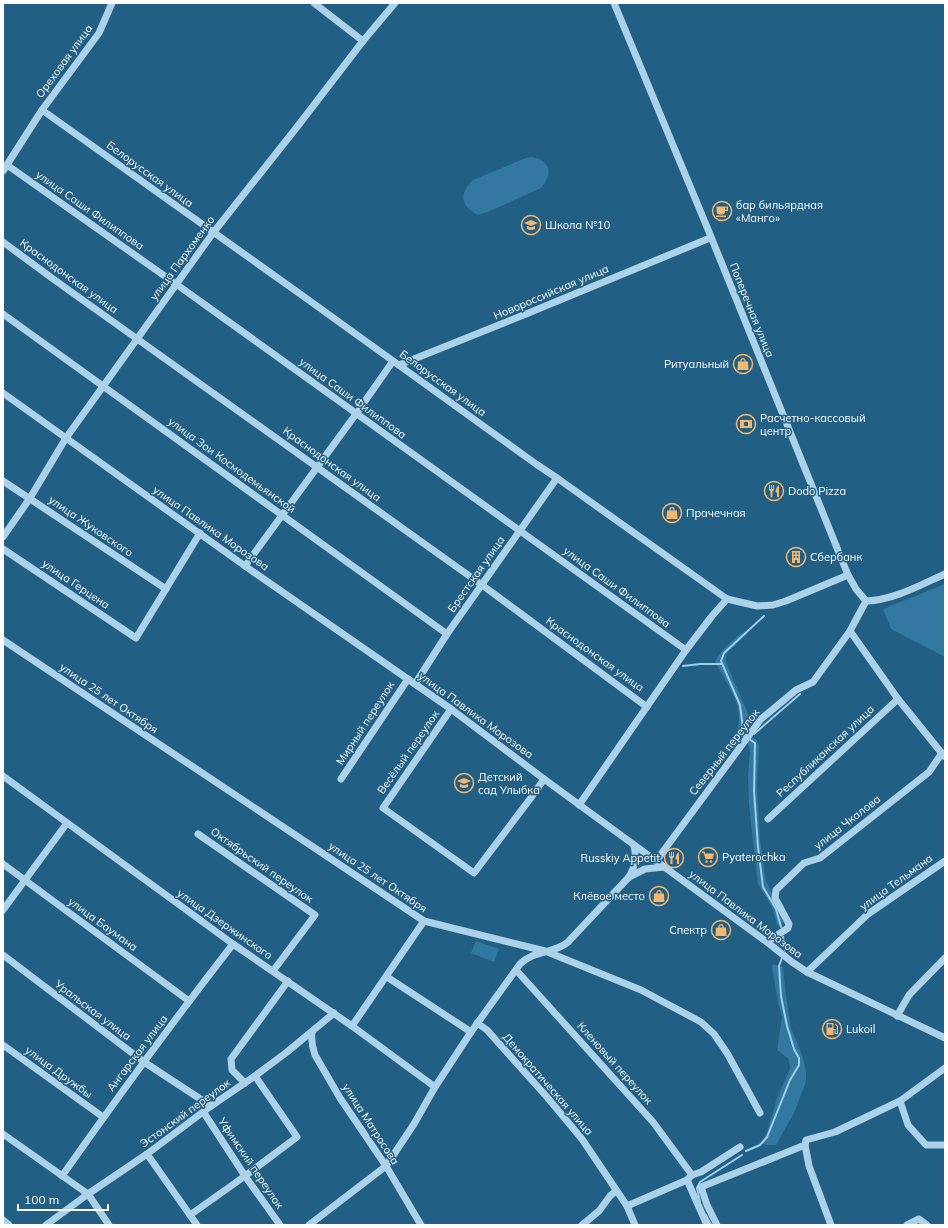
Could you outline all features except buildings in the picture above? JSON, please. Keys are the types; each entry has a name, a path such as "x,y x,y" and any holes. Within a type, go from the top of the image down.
{"street":[{"name":"Ореховая улица","path":"5,168 42,110 99,33 112,3"},
{"path":"314,3 363,41"},
{"name":"улица Пархоменко","path":"3,537 30,498 66,438 213,233 363,41 395,3"},
{"name":"Поперечная улица","path":"614,3 848,575 856,589 866,601"},
{"name":"Белорусская улица","path":"42,110 727,599 757,606 773,605 848,575"},
{"name":"улица Саши Филиппова","path":"5,168 176,284 686,650"},
{"name":"Новороссийская улица","path":"396,363 526,314 710,238"},
{"name":"Краснодонская улица","path":"3,242 482,585 647,707"},
{"name":"улица Зои Космодемьянской","path":"3,314 447,634"},
{"path":"246,566 356,414 396,363"},
{"name":"улица Павлика Морозова","path":"3,392 348,639 451,709 792,962 807,972 945,1038"},
{"name":"Брестская улица","path":"415,684 447,634 557,478"},
{"name":"улица Жуковского","path":"3,480 166,589"},
{"path":"166,589 200,533"},
{"name":"улица Герцена","path":"3,549 136,638 166,589"},
{"path":"866,601 877,601 890,598 945,574"},
{"path":"579,805 686,650 727,599"},
{"name":"Северный переулок","path":"656,861 760,719 796,690 813,682 850,631 866,601"},
{"path":"850,631 898,699 943,755"},
{"name":"улица 25 лет Октября","path":"3,640 424,921 545,951 641,990 700,1022 714,1034 727,1053 760,1113"},
{"name":"Мирный переулок","path":"341,779 408,679"},
{"name":"Республиканская улица","path":"768,819 898,699"},
{"name":"Весёлый переулок","path":"451,709 383,808 474,873 544,779"},
{"name":"улица Чкалова","path":"767,942 788,928 789,924 775,898 776,890 804,863 820,858 929,772 943,755"},
{"name":"улица Дзержинского","path":"3,776 233,944 334,1013 435,1087"},
{"path":"3,910 67,823"},
{"name":"Октябрьский переулок","path":"198,834 315,915 272,971"},
{"path":"309,1225 319,1222 386,1166 471,1032 516,970 524,960 545,951 559,948 568,942 629,877 635,863 636,854 634,846"},
{"name":"улица Тельмана","path":"807,972 868,914 945,860"},
{"name":"улица Баумана","path":"3,864 189,1001"},
{"path":"629,877 645,869 664,867"},
{"path":"352,1026 424,921"},
{"name":"Ангарская улица","path":"62,1176 103,1117 233,944"},
{"name":"Уральская улица","path":"3,956 144,1062 211,1106"},
{"path":"897,1016 909,995 945,958"},
{"name":"Кленовый переулок","path":"516,970 653,1122 690,1177 707,1225"},
{"path":"386,977 471,1032"},
{"path":"245,1083 232,1070 231,1059 288,981"},
{"name":"Эстонский переулок","path":"46,1225 255,1076 334,1013"},
{"name":"Демократическая улица","path":"477,1023 487,1030 547,1097 582,1140 627,1206 635,1225"},
{"name":"улица Матросова","path":"312,1032 312,1048 315,1055 340,1098 386,1166 421,1225"},
{"name":"улица Дружбы","path":"3,1045 103,1117"},
{"path":"830,1225 809,1166 805,1145 806,1140 835,1132 900,1101 945,1068"},
{"path":"190,1215 297,1137 255,1076"},
{"path":"900,1101 908,1125 926,1145 945,1146"},
{"name":"Уфимский переулок","path":"204,1113 245,1176 280,1225"},
{"path":"3,1134 88,1194 109,1225"},
{"path":"717,1225 707,1205 701,1187 805,1145"},
{"path":"627,1206 701,1172 740,1147"},
{"path":"147,1154 197,1225"},
{"path":"582,1225 599,1211 610,1196 616,1191"},
{"path":"907,1225 919,1219 927,1225"},
{"path":"3,1220 9,1225"}],"shaded area":[{"path":"532,157 543,162 548,169 547,178 541,188 478,215 468,208 465,203 464,194 468,185 473,180 526,158"},
{"path":"945,584 945,657 891,629 883,609"},
{"path":"745,631 747,632 746,635 726,654 726,662 751,721 750,727 730,752 738,726 738,710 734,695 715,661 728,644"},
{"path":"751,737 756,739 759,746 757,785 760,839 766,881 783,918 783,923 781,926 777,925 772,907 758,884 749,804 748,776 750,750 747,741"},
{"path":"476,941 499,949 494,962 471,953"},
{"path":"773,964 783,967 791,1028 802,1055 806,1071 806,1082 794,1113 776,1145 766,1145 761,1143 767,1133 777,1098 790,1069 789,1059 777,1050 782,1017 778,1003 772,967"}],"waterway":[{"path":"744,736 740,705 721,661 724,653 764,616"},
{"path":"683,666 722,664"},
{"path":"754,734 800,694"},
{"path":"749,739 755,743 754,791 758,847 763,887 776,909 781,927"},
{"path":"783,937 785,950"},
{"path":"746,1151 760,1145 767,1137 790,1080 799,1065 799,1058 794,1049 787,1026 781,996 779,966 782,958"},
{"path":"700,1202 697,1188 700,1182 742,1155"},
{"path":"706,1215 711,1225"}],"place":[{"name":"бар бильярдная «Манго»","path":"722,211"},
{"name":"Школа №10","path":"531,225"},
{"name":"Ритуальный","path":"743,364"},
{"name":"Расчетно-кассовый центр","path":"746,424"},
{"name":"Dodo Pizza","path":"774,491"},
{"name":"Прачечная","path":"672,513"},
{"name":"Сбербанк","path":"796,557"},
{"name":"Детский сад Улыбка","path":"464,783"},
{"name":"Pyaterochka","path":"708,857"},
{"name":"Russkiy Appetit","path":"674,858"},
{"name":"Клёвое место","path":"659,896"},
{"name":"Спектр","path":"721,930"},
{"name":"Lukoil","path":"832,1029"}]}
